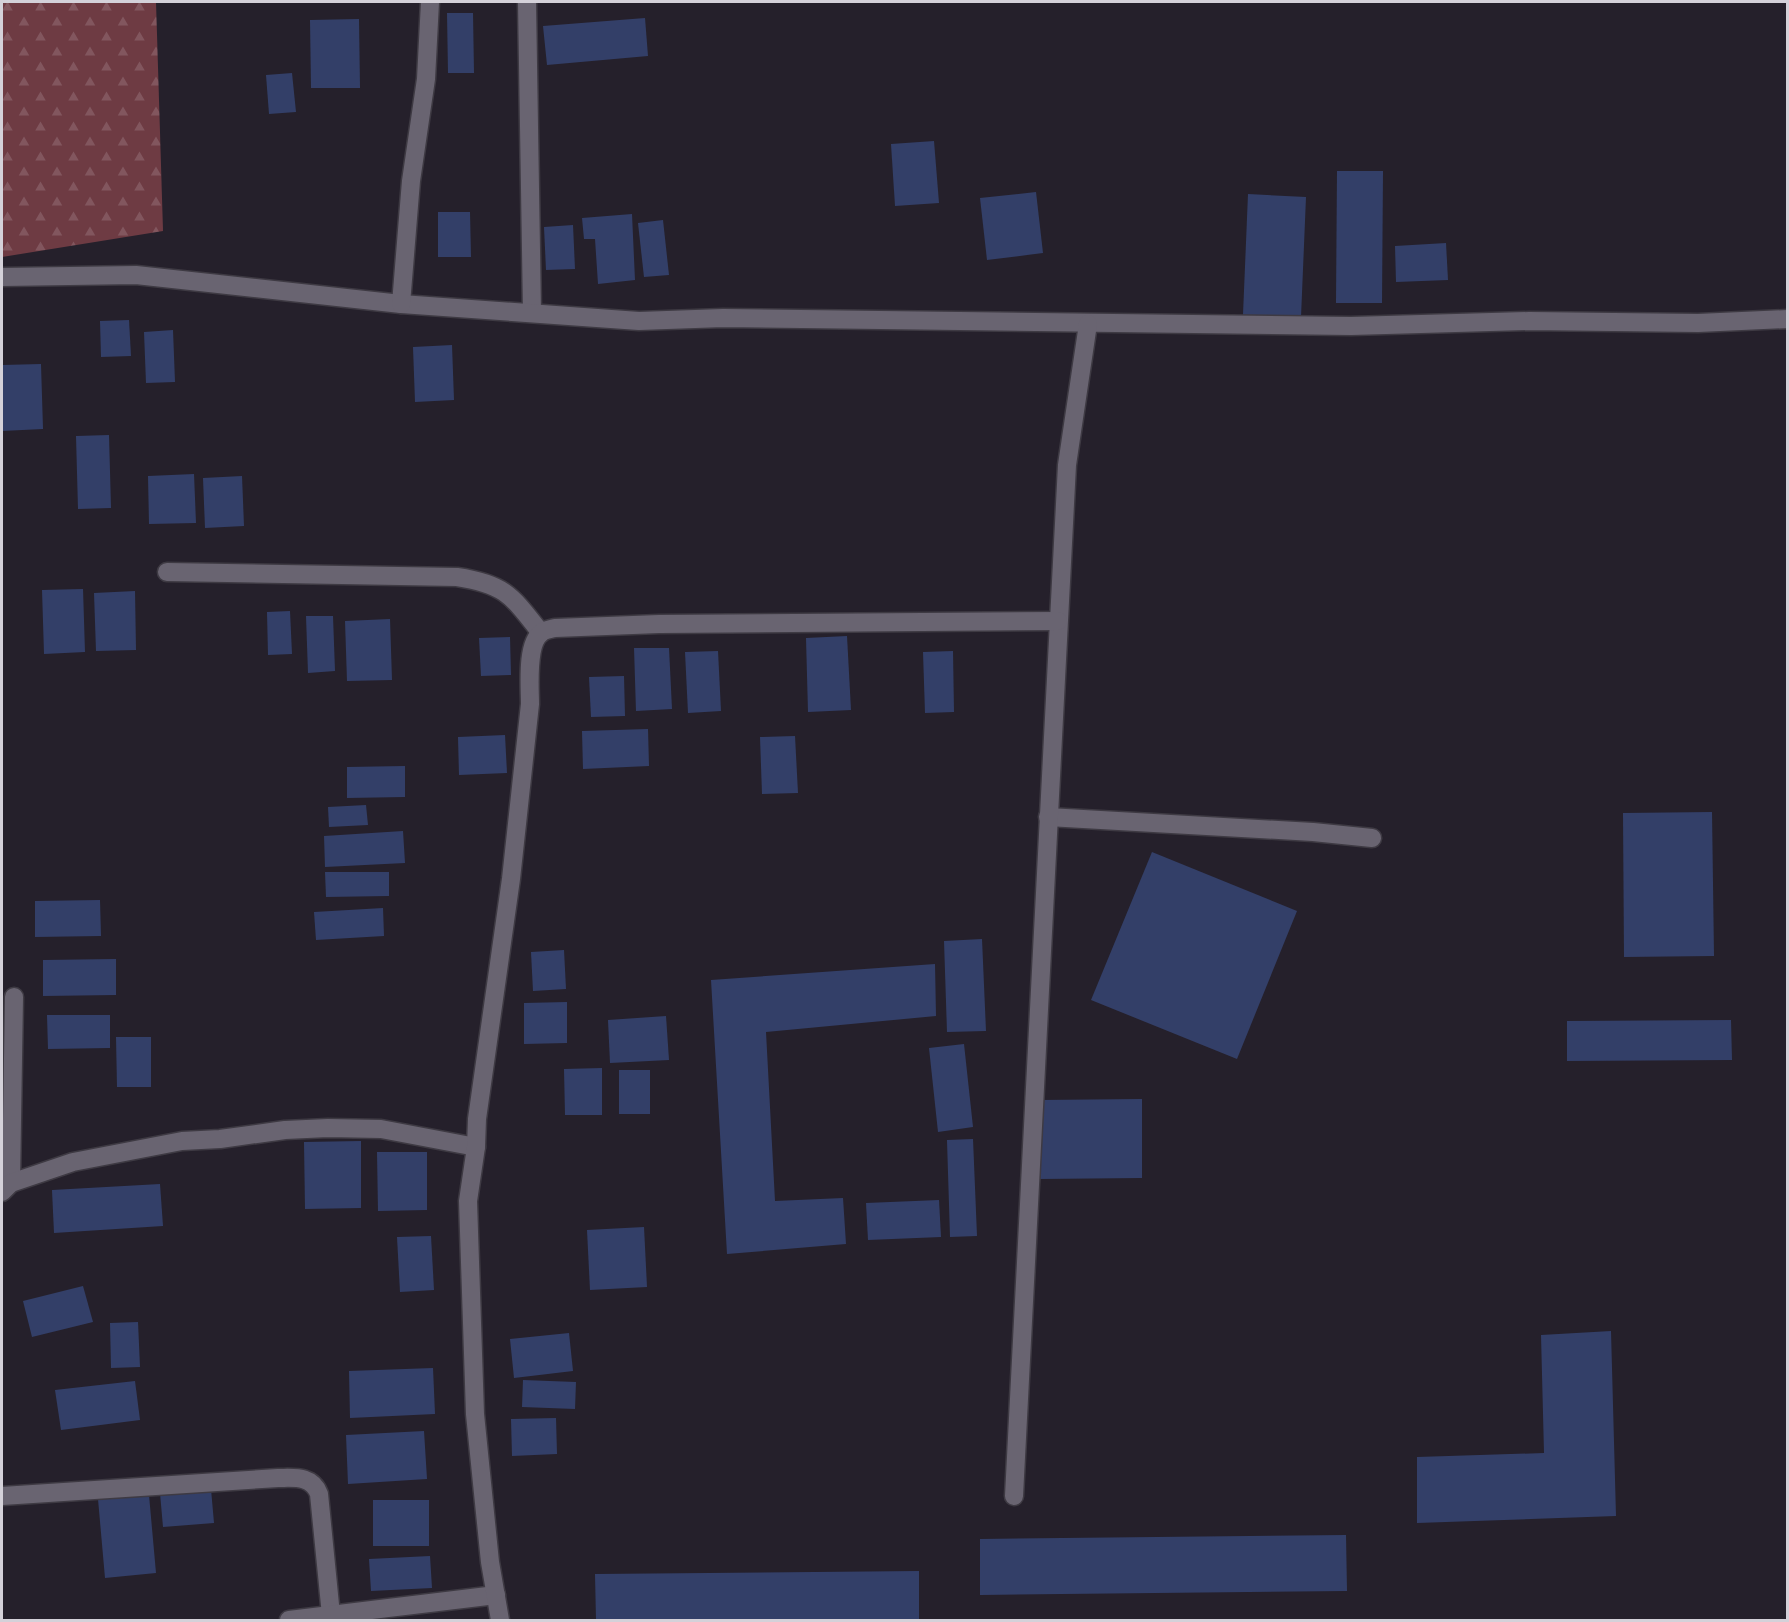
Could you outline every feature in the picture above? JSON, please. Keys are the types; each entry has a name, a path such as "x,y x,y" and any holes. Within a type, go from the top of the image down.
{"street":[{"path":"401,304 411,181 426,79 430,2"},
{"path":"527,2 532,312"},
{"path":"2,277 136,276 401,304 639,321 723,318 1351,326 1529,321 1698,323 1788,319"},
{"path":"1014,1496 1067,465 1088,324"},
{"path":"166,572 466,578 484,581 504,591 518,604 541,633"},
{"path":"500,1620 490,1562 475,1414 468,1201 476,1147 477,1119 490,1042 513,867 530,704 529,677 532,646 541,633 555,628 659,624 1058,621"},
{"path":"1048,818 1313,832 1372,838"},
{"path":"14,997 6,1187 63,1165 94,1158 182,1142 285,1130 328,1128 381,1130 476,1147"},
{"path":"2,1496 278,1478 307,1479 316,1486 319,1494 331,1615"},
{"path":"289,1620 496,1595"}],"green space":[{"path":"2,2 156,2 163,231 2,257"}],"building":[{"path":"447,13 473,13 474,73 448,73"},
{"path":"645,18 648,56 547,65 543,26"},
{"path":"359,19 360,88 311,88 310,20"},
{"path":"292,73 296,112 269,114 266,75"},
{"path":"934,141 939,203 895,206 891,144"},
{"path":"1337,171 1383,171 1382,303 1336,303"},
{"path":"1036,192 1043,253 987,260 980,198"},
{"path":"1248,194 1306,197 1301,317 1243,315"},
{"path":"438,212 470,212 471,257 438,257"},
{"path":"632,214 635,280 598,284 595,239 584,239 582,218"},
{"path":"663,220 669,275 644,277 638,223"},
{"path":"573,225 575,269 546,270 544,227"},
{"path":"1446,243 1448,280 1396,282 1395,246"},
{"path":"129,320 131,356 101,357 100,321"},
{"path":"173,330 175,382 146,383 144,332"},
{"path":"452,345 454,400 415,402 413,347"},
{"path":"41,364 43,429 2,431 2,365"},
{"path":"109,435 111,508 78,509 76,436"},
{"path":"194,474 196,523 149,524 148,476"},
{"path":"242,476 244,526 205,528 203,478"},
{"path":"83,589 85,652 44,654 42,590"},
{"path":"135,591 136,650 96,651 94,593"},
{"path":"290,611 292,654 268,655 267,612"},
{"path":"306,616 333,616 335,671 308,673"},
{"path":"390,619 392,680 347,681 345,621"},
{"path":"847,636 851,710 808,712 806,638"},
{"path":"510,637 511,675 481,676 479,638"},
{"path":"634,648 669,648 672,709 636,711"},
{"path":"718,651 721,711 688,713 685,652"},
{"path":"953,651 954,712 925,713 923,652"},
{"path":"624,676 625,716 591,717 589,677"},
{"path":"648,729 649,766 583,769 582,731"},
{"path":"505,735 507,773 459,775 458,737"},
{"path":"795,736 798,793 762,794 760,737"},
{"path":"405,766 405,797 347,798 347,767"},
{"path":"366,805 368,825 329,827 328,807"},
{"path":"1712,812 1714,956 1624,957 1623,813"},
{"path":"403,831 405,863 325,867 324,836"},
{"path":"1152,852 1297,911 1237,1059 1091,1000"},
{"path":"325,872 389,872 389,896 326,897"},
{"path":"100,900 101,936 35,937 35,901"},
{"path":"383,908 384,936 316,940 314,912"},
{"path":"982,939 986,1031 947,1032 944,941"},
{"path":"564,950 566,989 533,991 531,952"},
{"path":"116,959 116,995 43,996 43,960"},
{"path":"935,964 936,1016 766,1032 775,1201 843,1198 846,1244 727,1254 711,980"},
{"path":"567,1002 567,1043 524,1044 524,1003"},
{"path":"47,1015 110,1015 110,1048 48,1049"},
{"path":"666,1016 669,1060 610,1063 608,1020"},
{"path":"1731,1020 1732,1060 1567,1061 1567,1021"},
{"path":"116,1037 151,1037 151,1087 117,1087"},
{"path":"964,1044 973,1127 938,1132 929,1048"},
{"path":"602,1068 602,1115 565,1115 564,1069"},
{"path":"619,1070 650,1070 650,1114 619,1114"},
{"path":"1142,1099 1142,1178 1040,1179 1039,1100"},
{"path":"973,1139 977,1236 950,1237 947,1140"},
{"path":"361,1141 361,1208 305,1209 304,1142"},
{"path":"377,1152 427,1152 427,1210 378,1211"},
{"path":"160,1184 163,1226 54,1233 52,1190"},
{"path":"939,1200 941,1237 868,1240 866,1203"},
{"path":"644,1227 647,1287 590,1290 587,1230"},
{"path":"431,1236 434,1290 400,1292 397,1237"},
{"path":"83,1286 93,1322 32,1337 23,1301"},
{"path":"138,1322 140,1367 111,1368 110,1323"},
{"path":"1611,1331 1616,1516 1417,1523 1417,1457 1544,1453 1541,1335"},
{"path":"569,1333 573,1371 514,1378 510,1339"},
{"path":"433,1368 435,1414 350,1418 349,1371"},
{"path":"523,1380 576,1382 575,1409 522,1407"},
{"path":"135,1381 140,1420 61,1430 55,1390"},
{"path":"556,1418 557,1454 512,1456 511,1419"},
{"path":"424,1431 427,1479 348,1484 346,1435"},
{"path":"211,1489 214,1523 163,1527 160,1493"},
{"path":"149,1495 156,1573 105,1578 98,1499"},
{"path":"373,1500 429,1500 429,1546 373,1546"},
{"path":"1346,1535 1347,1591 980,1595 980,1539"},
{"path":"430,1556 432,1588 371,1591 369,1559"},
{"path":"919,1571 919,1620 596,1620 595,1574"}]}
